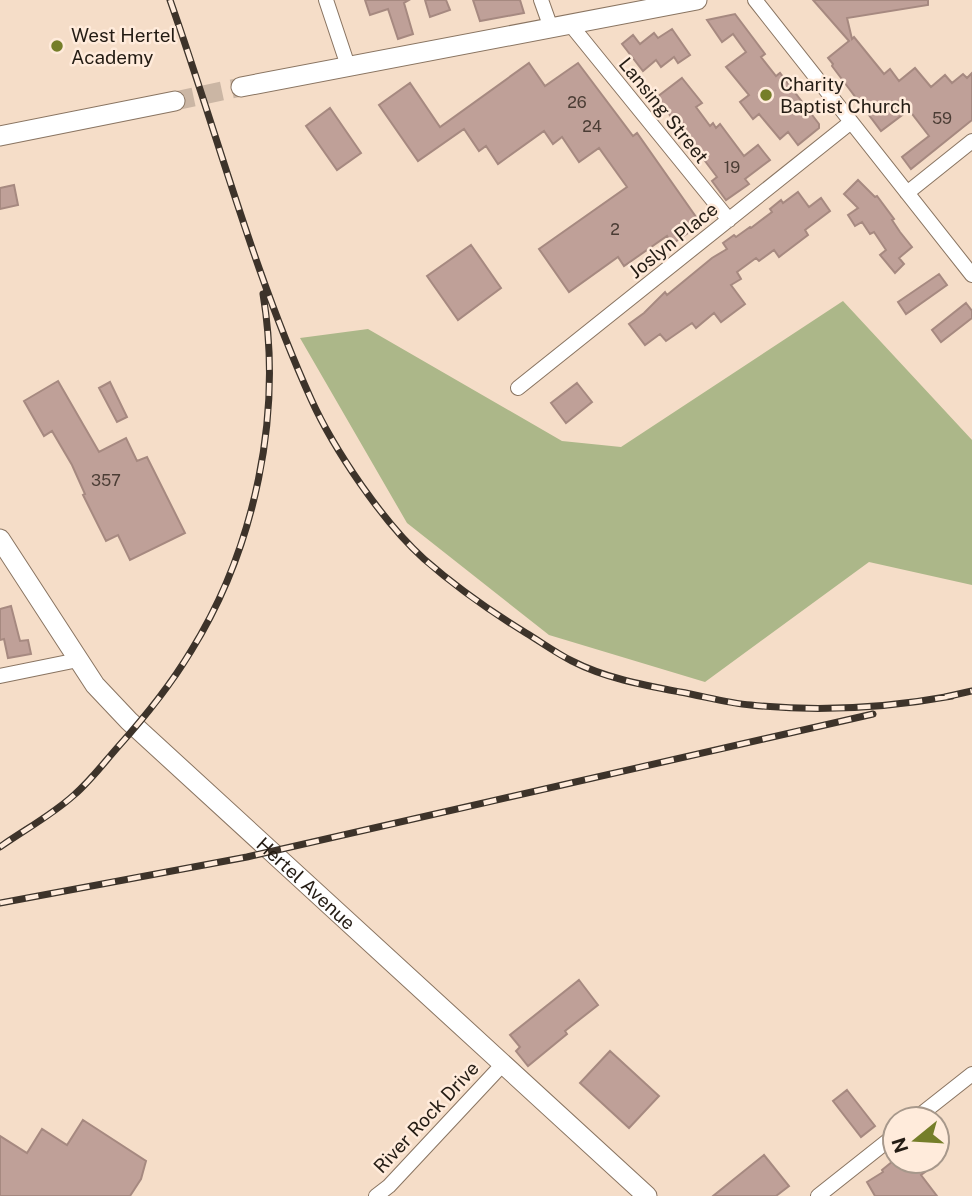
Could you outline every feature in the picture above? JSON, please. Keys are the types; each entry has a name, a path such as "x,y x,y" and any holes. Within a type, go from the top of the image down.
{"street":[{"path":"326,0 348,66"},
{"name":"Lansing Street","path":"541,0 560,26 729,220"},
{"path":"241,88 697,0"},
{"path":"755,0 972,275"},
{"path":"0,136 175,101"},
{"name":"Joslyn Place","path":"518,388 851,122"},
{"path":"907,193 972,141"},
{"name":"Hertel Avenue","path":"0,539 95,685 129,721 647,1196"},
{"path":"0,676 78,660"},
{"name":"River Rock Drive","path":"376,1196 389,1186 503,1064"},
{"path":"933,1105 972,1074"},
{"path":"817,1196 881,1146"}],"green space":[{"path":"843,301 972,440 972,585 869,562 705,682 549,635 407,523 300,338 368,329 562,441 621,447"}],"building":[{"path":"365,0 409,0 404,3 413,34 398,39 388,9 370,15"},
{"path":"425,0 446,0 450,10 430,17"},
{"path":"473,0 520,0 524,13 480,21"},
{"path":"813,0 928,0 928,5 847,18 852,39 854,37 884,74 890,69 899,81 915,68 931,87 945,75 952,83 963,74 967,78 972,73 972,120 911,169 902,157 929,136 909,110 881,131 832,66 828,58 849,41"},
{"path":"735,14 765,54 761,57 776,76 780,73 819,124 819,128 798,145 788,132 780,139 759,114 753,119 740,102 749,95 726,67 746,52 733,34 722,42 707,20"},
{"path":"672,29 690,55 678,63 674,57 661,67 656,60 643,71 622,44 633,35 640,44 654,33 658,38"},
{"path":"529,63 545,86 578,63 633,136 637,133 701,224 672,244 667,236 624,266 618,257 569,292 539,249 627,187 599,148 579,162 562,137 553,144 544,131 498,164 486,146 479,151 464,129 418,161 379,105 410,83 440,127"},
{"path":"682,78 702,103 696,107 710,126 713,123 716,128 720,124 744,156 758,145 770,160 745,179 749,184 726,200 712,181 717,177 690,141 679,121 676,124 657,97"},
{"path":"330,108 361,153 337,170 306,126"},
{"path":"858,180 877,196 912,247 899,258 904,264 895,273 880,255 886,250 874,232 870,234 862,222 855,226 848,215 858,208 844,194"},
{"path":"14,185 18,205 0,209 0,188"},
{"path":"798,192 809,207 821,198 830,211 805,230 808,235 779,257 774,250 759,261 756,258 737,272 741,279 731,285 745,304 721,322 714,313 696,328 692,323 666,341 660,334 645,345 629,324 665,292 667,295 727,249 723,243 751,228 772,212 770,209 781,200 783,203"},
{"path":"471,245 501,288 458,320 427,276"},
{"path":"939,274 947,285 906,314 898,302"},
{"path":"966,303 972,311 972,318 941,342 932,330"},
{"path":"58,381 99,452 126,438 137,461 147,457 185,533 130,560 118,535 106,541 83,495 85,494 72,465 52,431 44,436 24,401"},
{"path":"110,382 127,417 117,422 99,388"},
{"path":"577,383 592,402 566,423 551,403"},
{"path":"11,606 20,641 28,640 31,654 8,658 4,639 0,640 0,609"},
{"path":"579,980 598,1005 528,1066 516,1051 520,1047 510,1035"},
{"path":"610,1051 659,1096 629,1128 580,1083"},
{"path":"847,1090 875,1126 861,1137 833,1101"},
{"path":"83,1120 146,1161 141,1179 130,1196 0,1196 0,1136 27,1153 42,1129 67,1145"},
{"path":"764,1155 789,1186 776,1196 713,1196"},
{"path":"881,1173 921,1175 937,1196 875,1196 867,1182"}],"tunnel":[{"path":"175,101 241,87"}],"railway":[{"path":"170,0 253,252 311,399 333,440 376,506 424,559 486,607 560,655 624,680 733,703 776,707 852,708 952,696"},
{"path":"0,847 57,809 91,778 165,689 191,651 213,611 232,569 247,524 266,433 269,386 263,294"},
{"path":"945,697 972,691"},
{"path":"0,903 247,857 873,714"}],"place":[{"name":"West Hertel Academy","path":"57,46"},
{"name":"Charity Baptist Church","path":"766,95"}]}
